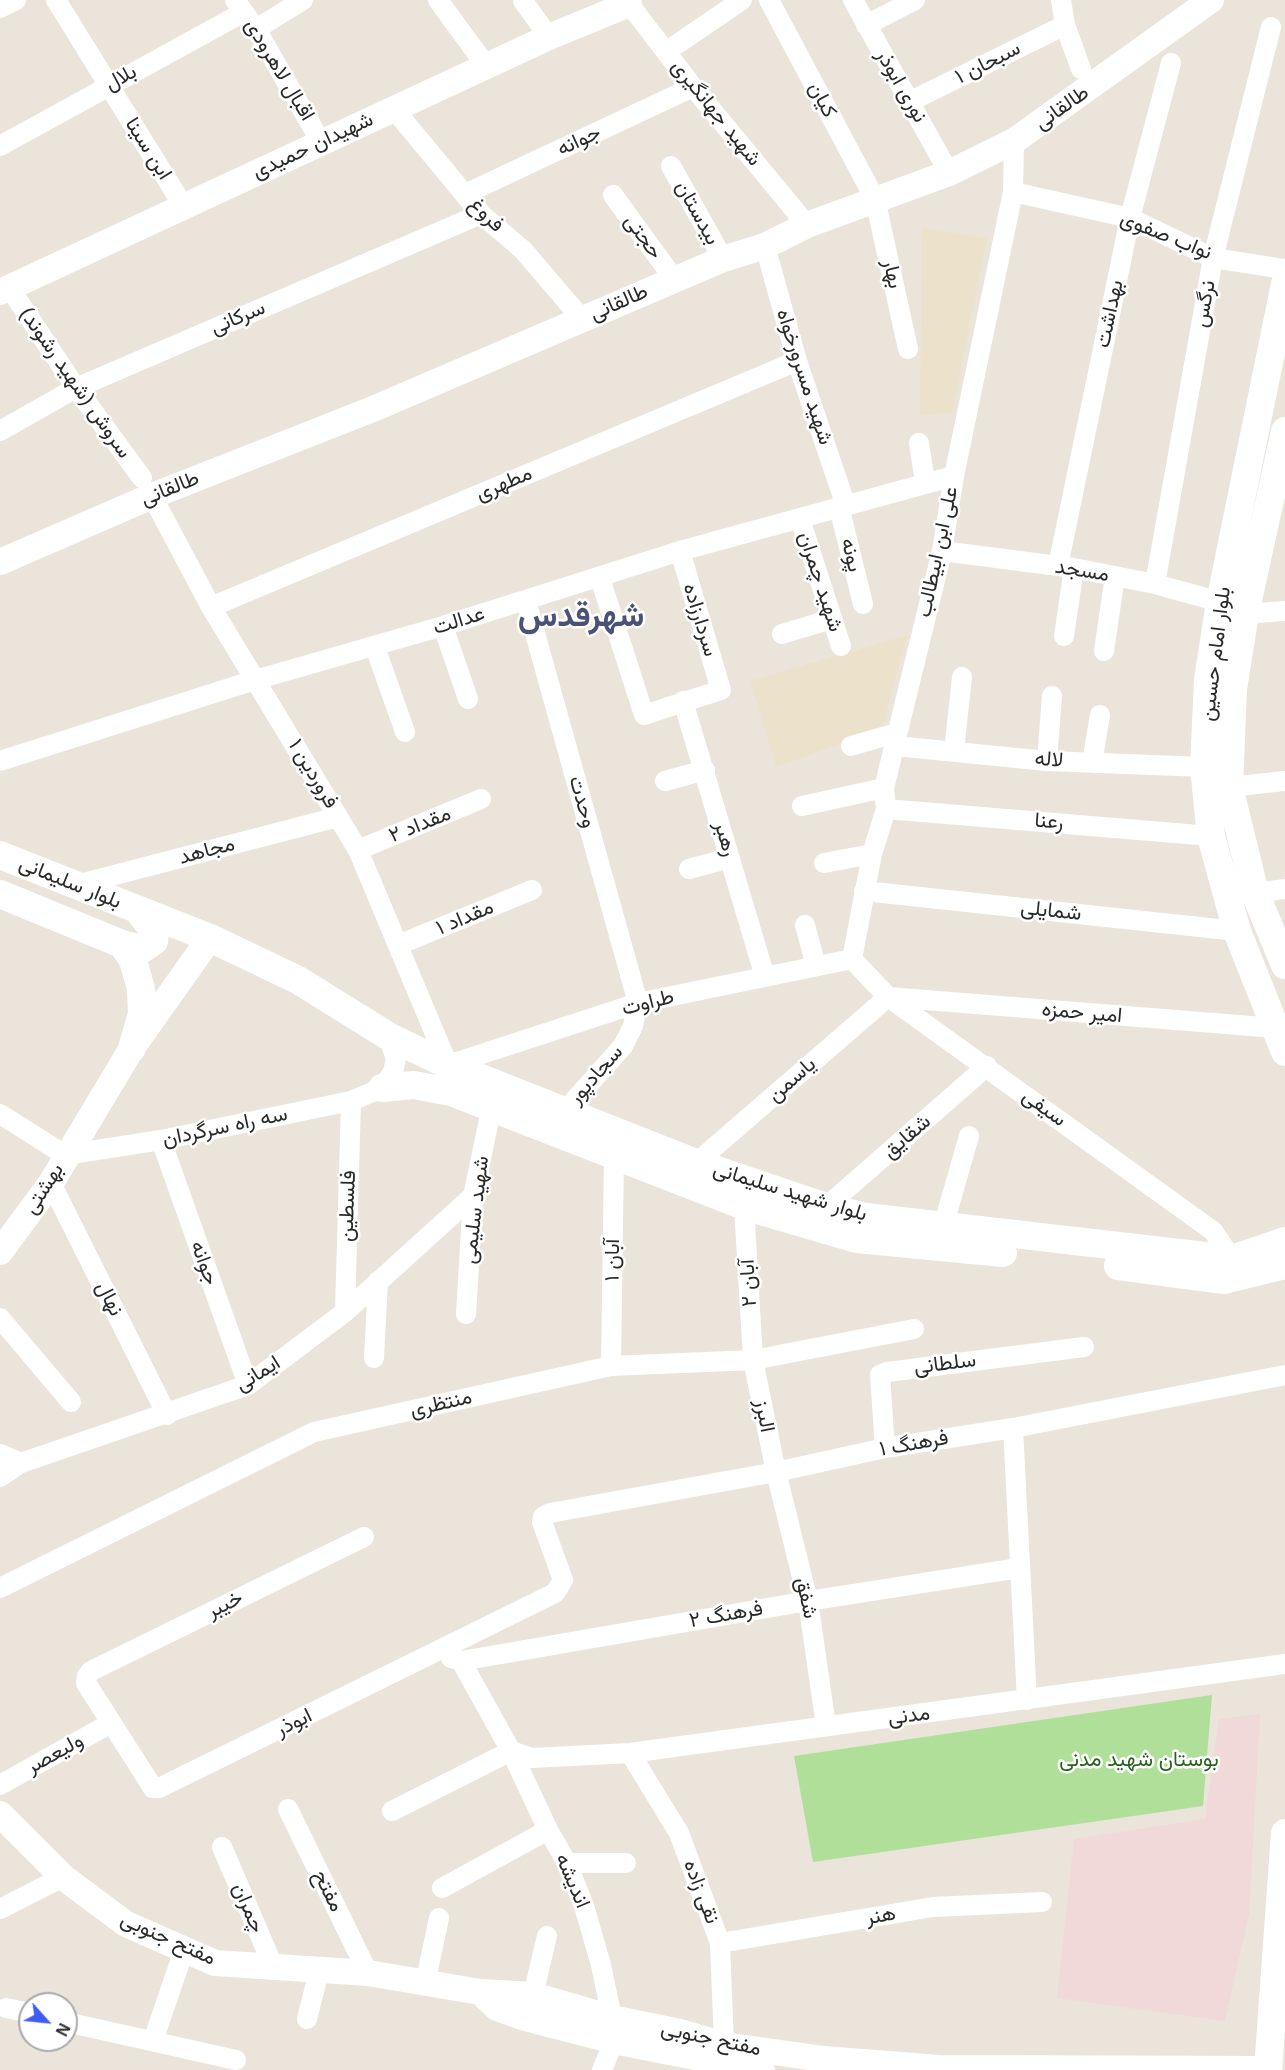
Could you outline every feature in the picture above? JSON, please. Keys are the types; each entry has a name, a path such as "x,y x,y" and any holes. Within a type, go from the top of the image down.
{"main road":[{"name":"بلوار امام حسین","path":"1280,1040 1238,932 1211,836 1204,767 1208,680 1233,608 1285,284"},
{"path":"1285,431 1233,608 1233,689 1229,787 1256,893 1285,965"},
{"name":"بلوار سلیمانی","path":"0,855 140,913"},
{"name":"بلوار سلیمانی","path":"0,894 122,944"},
{"path":"140,913 210,938 298,980 388,1036"},
{"path":"122,944 141,949 154,941 155,932 140,913"},
{"path":"122,944 133,960 141,989 142,1014 132,1048"},
{"name":"بلوار شهید سلیمانی","path":"388,1036 448,1065 696,1163 826,1207 866,1217 1232,1259 1285,1241"},
{"name":"بلوار شهید سلیمانی","path":"382,1088 414,1085 451,1092 492,1106 744,1206 856,1239 1224,1280 1285,1265"},
{"path":"1274,2069 1285,1833"}],"street":[{"path":"0,8 16,0"},
{"name":"ابن سینا","path":"56,0 184,207"},
{"path":"256,28 303,0"},
{"path":"438,0 487,67"},
{"path":"667,51 742,0"},
{"name":"کیان","path":"769,0 875,200"},
{"name":"نوری ابوذر","path":"853,0 949,173"},
{"path":"866,25 915,0"},
{"path":"1061,0 1065,25 1081,69"},
{"path":"523,1 549,36"},
{"name":"شهیدان حمیدی","path":"4,289 627,2"},
{"name":"شهید جهانگیری","path":"627,2 693,87 807,225"},
{"name":"طالقانی","path":"0,562 147,487 373,409 674,279 723,259 765,246 807,225 949,173 1014,141 1202,3"},
{"name":"بلال","path":"0,146 240,6"},
{"name":"اقبال لاهرودی","path":"240,6 256,28 321,142"},
{"name":"سبحان ۱","path":"911,101 1065,25"},
{"name":"نرگس","path":"1155,584 1213,258 1271,27"},
{"name":"بهداشت","path":"1064,636 1066,567 1130,218 1171,63"},
{"name":"جوانه","path":"465,194 693,87"},
{"name":"فروغ","path":"393,108 481,214 523,250 582,319"},
{"name":"علی ابن ابیطالب","path":"852,959 872,854 886,809 884,788 942,551 954,476 1013,192 1014,141"},
{"name":"بیدستان","path":"671,166 723,259"},
{"name":"نواب صفوی","path":"1013,192 1130,218 1213,258 1285,269"},
{"name":"حجتی","path":"613,195 674,279"},
{"name":"بهار","path":"875,200 908,349"},
{"name":"سرکانی","path":"0,431 75,388 481,214"},
{"name":"شهید مسرورخواه","path":"765,246 797,361 843,507"},
{"name":"سروش (شهید رشوند)","path":"4,289 147,487"},
{"name":"مطهری","path":"211,607 797,361"},
{"path":"920,443 925,482"},
{"name":"عدالت","path":"0,761 255,680 375,647 526,601 680,551 843,507 925,482 954,476"},
{"name":"فروردین ۱","path":"147,487 211,607 358,850 448,1065"},
{"name":"پونه","path":"843,507 863,604"},
{"name":"شهید چمران","path":"800,519 841,646"},
{"name":"سردارزاده","path":"680,551 721,690 683,701"},
{"name":"مسجد","path":"942,551 1066,567 1115,576 1155,584 1233,608 1285,611"},
{"path":"1104,651 1115,576"},
{"path":"600,578 644,715 683,701"},
{"name":"وحدت","path":"526,601 638,1003"},
{"path":"782,634 832,619"},
{"path":"443,626 468,699"},
{"path":"375,647 405,732"},
{"path":"954,751 962,677"},
{"path":"1047,761 1052,696"},
{"name":"رهبر","path":"683,701 765,977"},
{"path":"1092,763 1100,715"},
{"path":"851,746 896,740"},
{"name":"لاله","path":"896,740 954,751 1047,761 1204,767"},
{"path":"665,781 705,770"},
{"path":"1229,787 1285,780"},
{"path":"802,806 884,788"},
{"name":"مقداد ۲","path":"358,850 481,799"},
{"name":"رعنا","path":"886,809 1211,836"},
{"name":"مجاهد","path":"76,885 338,817"},
{"path":"824,863 872,854"},
{"path":"689,869 730,858"},
{"path":"1256,893 1285,889"},
{"name":"مقداد ۱","path":"398,945 532,890"},
{"name":"شمایلی","path":"864,891 1238,932"},
{"path":"805,925 816,966"},
{"path":"0,1114 65,1155 132,1048 210,938"},
{"name":"طراوت","path":"448,1065 638,1003 852,959"},
{"name":"سیفی","path":"852,959 888,997 987,1066 1213,1231 1232,1259"},
{"name":"امیر حمزه","path":"888,997 1280,1040"},
{"name":"یاسمن","path":"696,1163 888,997"},
{"name":"سجادپور","path":"564,1112 623,1046 633,1026 638,1003"},
{"path":"382,1088 393,1072 396,1059 388,1036"},
{"name":"شقایق","path":"826,1207 987,1066"},
{"name":"سه راه سرگردان","path":"65,1155 160,1140 351,1101 382,1088"},
{"name":"فلسطین","path":"345,1312 351,1101"},
{"name":"شهید سلیمی","path":"466,1314 473,1196 492,1106"},
{"path":"943,1227 969,1136"},
{"name":"جوانه","path":"160,1140 248,1385"},
{"name":"بهشتی","path":"0,1252 51,1183 65,1155"},
{"name":"آبان ۱","path":"611,1365 614,1155"},
{"name":"نهال","path":"51,1183 167,1414"},
{"name":"ایمانی","path":"0,1477 21,1462 248,1385 345,1312 473,1196"},
{"name":"آبان ۲","path":"744,1206 753,1360"},
{"path":"374,1358 378,1281"},
{"path":"0,1318 71,1402"},
{"name":"منتظری","path":"0,1588 314,1432 611,1365 753,1360 914,1329"},
{"name":"سلطانی","path":"885,1448 880,1375 887,1372 1084,1347"},
{"name":"البرز","path":"753,1360 776,1472"},
{"name":"فرهنگ ۱","path":"543,1517 550,1513 776,1472 885,1448 1013,1428 1285,1375"},
{"path":"1013,1428 1027,1700"},
{"path":"0,1454 21,1462"},
{"name":"شفق","path":"776,1472 808,1601 826,1726"},
{"name":"ابوذر","path":"111,1723 153,1788 159,1788 555,1593 561,1587 563,1580 543,1517"},
{"name":"خیبر","path":"111,1723 86,1683 87,1676 364,1537"},
{"name":"فرهنگ ۲","path":"434,1654 461,1661 808,1601 1019,1568"},
{"name":"اندیشه","path":"461,1661 511,1751 548,1830 567,1863 584,1906 601,1965 613,2030"},
{"name":"مدنی","path":"511,1751 532,1758 630,1753 1285,1664"},
{"name":"ولیعصر","path":"0,1785 111,1723"},
{"path":"392,1811 511,1751"},
{"name":"نقی زاده","path":"630,1753 679,1833 720,1943 724,2061"},
{"name":"مفتح","path":"288,1809 368,1973"},
{"name":"مفتح جنوبی","path":"0,1814 63,1877 126,1924 215,1964 368,1973 480,1992 533,1995 613,2030"},
{"path":"442,1888 548,1830"},
{"name":"چمران","path":"222,1847 274,1968"},
{"path":"567,1863 626,1863"},
{"path":"0,1909 63,1877"},
{"name":"هنر","path":"720,1943 933,1907 1042,1902"},
{"path":"425,1984 439,1918"},
{"path":"533,1995 547,1935"},
{"path":"153,2041 184,1950"},
{"path":"307,2019 319,1971"},
{"name":"مفتح جنوبی","path":"480,1992 498,2008 507,2012 613,2030 680,2032 724,2061 762,2070"},
{"path":"6,2008 18,2010"},
{"path":"78,2025 236,2060"},
{"path":"602,2070 613,2030"},
{"name":"مفتح جنوبی","path":"724,2061 824,2059 939,2069 1274,2069"}],"shaded area":[{"path":"922,227 987,238 952,413 920,415"},
{"path":"907,635 882,729 776,767 750,681"},
{"path":"1260,1714 1249,1914 1225,2021 1057,1998 1074,1839 1205,1819 1219,1719"}],"green space":[{"name":"بوستان شهید مدنی","path":"1212,1695 1203,1806 813,1862 794,1756"}],"district":[{"name":"شهرقدس","path":"581,617"}]}
